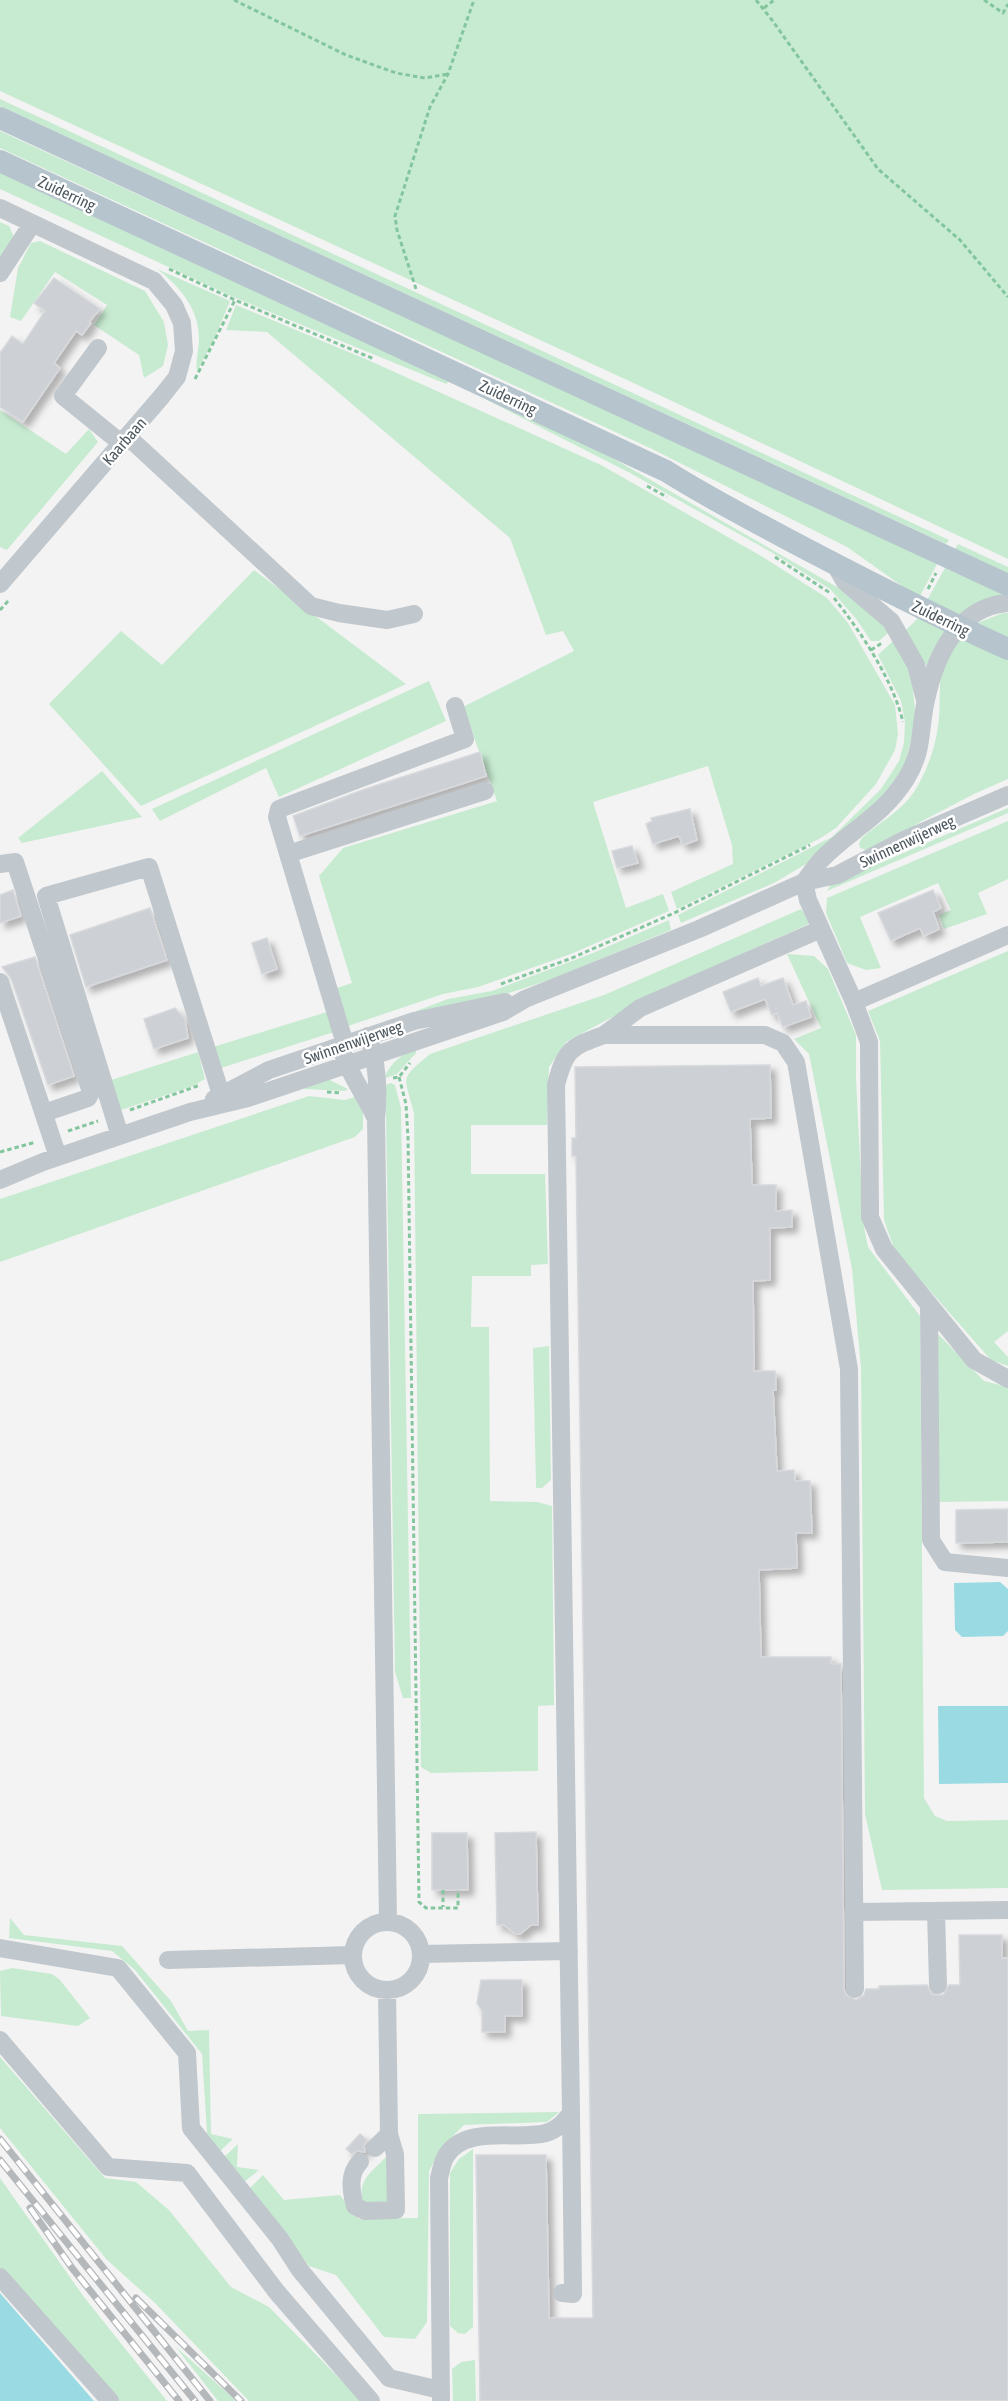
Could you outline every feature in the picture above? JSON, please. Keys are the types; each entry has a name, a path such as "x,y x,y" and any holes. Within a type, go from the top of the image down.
{"main road":[{"path":"0,118 1008,585"},
{"name":"Zuiderring","path":"0,161 666,471 708,497 834,563 958,627 1008,649"}],"street":[{"path":"0,208 32,224 0,273"},
{"name":"Kaarbaan","path":"4,573 124,440 177,377 184,351 182,323 174,305 154,281 32,224"},
{"path":"98,348 63,396 124,440 310,606 339,614 387,620 414,614"},
{"name":"Swinnenwijerweg","path":"834,563 846,582 891,621 916,665 925,702"},
{"name":"Swinnenwijerweg","path":"804,882 821,860 889,803 907,777 918,753 923,734 925,702 938,659 958,627 978,613 1008,603"},
{"path":"376,1119 347,1065 277,817 279,808 465,739 455,706"},
{"path":"288,854 485,790"},
{"name":"Swinnenwijerweg","path":"0,1180 223,1099 376,1056 503,1012 525,999 699,929 804,882 837,875 904,840 1008,795"},
{"path":"0,864 15,862 91,1092 88,1098 44,1113"},
{"path":"120,1136 46,896 149,867 223,1099"},
{"path":"804,882 808,900 854,1002 869,1042 870,1217 884,1249 974,1360 1008,1379"},
{"path":"562,2293 573,2294 556,1085 563,1059 579,1044 604,1035 640,1008 821,930"},
{"path":"854,1002 1008,935"},
{"path":"0,982 52,1137 51,1160"},
{"name":"Swinnenwijerweg","path":"223,1099 269,1070 368,1036 445,1013 525,999"},
{"path":"604,1035 765,1035 783,1043 796,1062 849,1369 855,1989"},
{"path":"368,1036 376,1056 378,1101 376,1119 388,1922"},
{"name":"Swinnenwijerweg","path":"0,1172 51,1160"},
{"path":"929,1306 931,1540 945,1562 1008,1568"},
{"path":"855,1912 1008,1910"},
{"path":"936,1911 938,1985"},
{"path":"388,1922 400,1924 411,1931 422,1954 419,1968 412,1979 401,1987 387,1990 374,1987 363,1979 356,1968 353,1955 356,1942 364,1931 375,1924 388,1922"},
{"path":"0,1949 118,1968 187,2053 191,2128 280,2239 300,2270 389,2378 440,2396 439,2178 445,2157 457,2144 471,2138 546,2133 562,2125 571,2113"},
{"path":"422,1954 569,1951"},
{"path":"168,1960 353,1955"},
{"path":"360,2162 354,2169 350,2189 355,2206 365,2211 396,2210 395,2154 389,2134 387,1990"},
{"path":"0,2040 108,2167 187,2173 276,2291 371,2401"},
{"path":"375,2148 389,2134"},
{"path":"0,2277 110,2401"}],"path":[{"path":"234,0 346,55 396,73 425,78 448,74"},
{"path":"417,290 397,230 395,216 430,107 448,74 474,0"},
{"path":"756,0 764,8 878,169 960,240 1008,297"},
{"path":"764,8 774,0"},
{"path":"984,0 1003,13 1008,4"},
{"path":"196,282 377,360"},
{"path":"646,486 667,497"},
{"path":"770,554 829,592 871,650 899,704 904,726"},
{"path":"493,987 572,958 672,915 810,845"},
{"path":"0,1152 52,1137 194,1088 216,1076"},
{"path":"399,1077 406,1104 408,1138 419,1902 426,1908 458,1908 458,1890"},
{"path":"442,1890 443,1907"}],"green space":[{"path":"0,0 1008,0 1008,559 640,386 0,91"},
{"path":"0,99 949,540 946,544 0,106"},
{"path":"0,131 938,562 919,598 847,547 652,449 0,148"},
{"path":"0,173 450,381 446,384 231,296 0,189"},
{"path":"0,222 9,226 14,237 0,257"},
{"path":"40,241 145,291 164,322 168,345 163,366 144,378 139,355 94,325 107,305 55,272 21,321 10,317 18,268 31,243"},
{"path":"157,269 230,301 214,340 197,371 199,339 196,317 180,290"},
{"path":"236,305 368,360 601,465 763,557 827,598 848,623 895,705 898,734 895,750 876,784 836,828 819,839 677,909 671,892 733,864 732,845 708,766 593,802 626,908 663,894 669,911 571,954 478,987 443,994 348,1026 334,989 352,983 319,876 343,848 497,801 463,707 574,651 563,631 546,635 510,538 267,332 226,330"},
{"path":"462,387 602,452 858,599 891,630 879,641 871,641 857,620 830,589 771,552 630,473"},
{"path":"0,410 66,454 89,429 98,442 7,550 0,547"},
{"path":"958,544 1008,567 1008,574 955,549"},
{"path":"945,568 1005,594 984,601 959,619 926,602"},
{"path":"254,570 406,684 141,806 49,704 121,631 162,665"},
{"path":"1008,613 1008,642 972,625"},
{"path":"921,615 950,630 927,665 924,665 906,630"},
{"path":"962,634 1008,655 1008,779 922,821 885,844 866,850 860,848 859,843 862,838 906,802 921,779 932,754 936,736 943,664 949,651"},
{"path":"895,639 911,669 916,721 905,764 894,783 871,811 811,861 774,883 681,923 678,915 832,837 881,789 899,761 904,743 905,722 901,701 878,655"},
{"path":"429,681 446,721 279,797 266,768 160,821 152,809"},
{"path":"102,771 142,817 22,843 18,838"},
{"path":"1008,808 1008,813 827,891 831,884"},
{"path":"1008,821 1008,879 978,893 987,914 944,929 939,915 951,910 938,883 860,917 881,968 866,970 847,963 826,913 827,898"},
{"path":"801,909 811,923 666,988 566,1042 549,1067 547,1125 471,1125 471,1174 545,1174 548,1264 531,1265 531,1276 472,1276 471,1327 489,1327 490,1501 537,1502 552,1506 554,1705 538,1706 538,1771 431,1773 421,1767 414,1113 406,1084 409,1074 430,1054 604,995"},
{"path":"669,920 671,930 552,979 509,993 416,1014 416,1011 448,999 492,991 593,953"},
{"path":"1008,951 1008,1331 994,1342 1008,1357 1008,1366 991,1360 895,1251 884,1220 880,1041 868,1011"},
{"path":"787,954 814,956 828,969 856,1035 863,1222 868,1247 920,1316 924,1798 935,1816 947,1821 1008,1820 1008,1888 882,1890 865,1814 861,1368 852,1269 809,1054 794,1039 821,1028"},
{"path":"327,1012 334,1032 221,1068 213,1047"},
{"path":"416,1049 416,1053 397,1074 386,1078 388,1071 398,1059"},
{"path":"198,1052 205,1079 193,1086 121,1110 111,1080"},
{"path":"330,1080 348,1089 345,1091 305,1089 303,1086 320,1081"},
{"path":"391,1083 395,1085 401,1108 411,1698 403,1698 395,1672 386,1114 381,1089 384,1085"},
{"path":"309,1096 345,1100 357,1096 363,1110 363,1129 355,1137 0,1262 0,1199"},
{"path":"937,1333 984,1381 1008,1387 1008,1501 939,1502"},
{"path":"549,1346 551,1480 542,1488 536,1488 533,1348"},
{"path":"10,1918 24,1935 122,1946 171,2001 188,2031 209,2030 211,2134 233,2139 219,2152 207,2133 202,2054 135,1970 112,1951 9,1938"},
{"path":"12,1968 52,1974 60,1980 90,2018 78,2026 1,2016 0,1971"},
{"path":"0,2057 105,2178 136,2182 169,2210 231,2287 269,2307 359,2401 249,2401 155,2303 107,2260 0,2128"},
{"path":"559,2112 547,2122 464,2125 442,2147 429,2171 427,2322 415,2339 384,2337 336,2275 309,2266 250,2188 263,2175 284,2200 340,2195 359,2219 418,2218 418,2114"},
{"path":"238,2144 237,2167 259,2170 244,2182 223,2158"},
{"path":"473,2149 473,2327 465,2334 458,2333 450,2326 450,2173 459,2159"},
{"path":"387,2156 390,2198 383,2205 363,2202 364,2181"},
{"path":"0,2178 84,2297 167,2401 118,2401 0,2268"},
{"path":"175,2346 233,2398 235,2401 218,2401"},
{"path":"475,2360 476,2401 453,2401 452,2369 461,2362"}],"water":[{"path":"1000,1582 1008,1589 1008,1631 1003,1636 962,1637 955,1630 954,1583"},
{"path":"938,1706 1008,1706 1008,1783 939,1784"},
{"path":"0,2293 94,2401 0,2401"}],"building":[{"path":"54,278 100,309 82,335 76,331 54,363 60,368 23,422 0,407 0,353 12,336 23,344 45,311 34,303"},
{"path":"480,752 486,776 300,836 293,816 365,789"},
{"path":"690,809 697,840 683,845 679,836 653,844 646,824 652,821 651,818"},
{"path":"632,846 638,863 617,868 612,851"},
{"path":"13,890 21,916 0,923 0,895"},
{"path":"933,890 941,908 933,912 939,929 924,936 920,928 891,941 878,913"},
{"path":"150,908 167,960 86,987 70,935"},
{"path":"267,938 277,969 262,974 252,943"},
{"path":"35,957 74,1076 48,1085 11,978 2,967"},
{"path":"758,978 761,986 783,978 793,1005 806,1001 811,1017 783,1027 777,1013 772,1015 765,999 731,1012 723,992"},
{"path":"175,1008 185,1019 188,1038 154,1049 144,1019"},
{"path":"770,1065 771,1118 750,1119 752,1185 776,1185 776,1211 792,1210 792,1227 770,1228 770,1280 753,1281 754,1371 775,1371 776,1390 773,1390 777,1471 794,1470 795,1481 810,1481 812,1533 796,1533 797,1568 759,1570 761,1657 831,1657 831,1664 841,1664 844,1989 846,1995 856,2000 864,1995 866,1989 879,1989 879,1986 927,1985 932,1995 943,1995 949,1985 960,1985 959,1935 1002,1935 1002,1958 1008,1958 1008,2401 480,2401 476,2155 546,2155 549,2318 593,2318 576,1156 572,1156 572,1138 576,1138 575,1067"},
{"path":"1008,1509 1008,1542 956,1543 956,1510"},
{"path":"536,1832 538,1925 531,1925 520,1934 516,1934 504,1925 497,1925 495,1833"},
{"path":"432,1833 467,1833 468,1890 432,1890"},
{"path":"481,1980 522,1980 522,2016 505,2016 505,2032 482,2032 482,2011 477,2003"},
{"path":"360,2134 367,2140 364,2146 365,2152 357,2151 352,2154 346,2149"}],"railway":[{"path":"0,2139 210,2401"},
{"path":"0,2160 195,2401"},
{"path":"30,2208 72,2268 179,2401"},
{"path":"136,2298 241,2401"}]}
